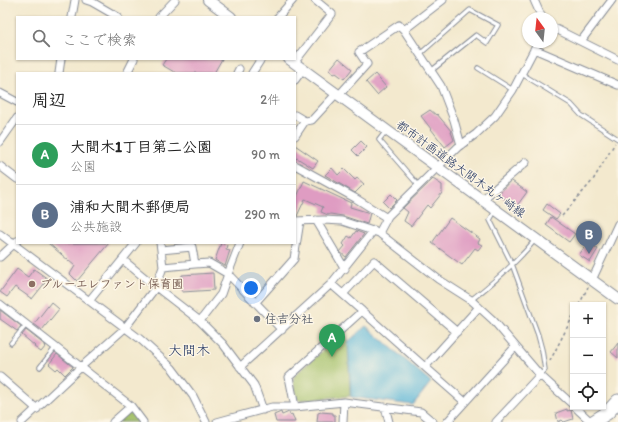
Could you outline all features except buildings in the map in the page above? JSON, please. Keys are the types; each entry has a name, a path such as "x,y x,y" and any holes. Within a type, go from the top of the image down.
{"highway":[{"path":"592,422 607,413 618,401"}],"street":[{"path":"72,16 75,0"},
{"path":"86,0 116,16"},
{"path":"160,16 175,0"},
{"path":"208,0 230,16"},
{"path":"279,16 293,0"},
{"path":"296,56 332,14 315,0"},
{"path":"404,30 443,0"},
{"path":"534,0 539,12"},
{"path":"581,41 612,0"},
{"path":"296,116 305,121 312,120 367,64 359,52 399,25 404,30 441,86 454,120 461,145"},
{"path":"558,30 618,60"},
{"path":"240,367 331,284 387,218 461,145 476,134 495,116 513,90 534,49 618,85"},
{"path":"59,72 61,60"},
{"path":"128,72 134,60"},
{"path":"253,72 260,60"},
{"name":"都市計画道路大間木丸ヶ崎線","path":"292,61 618,299"},
{"path":"296,79 303,70"},
{"path":"0,93 16,101"},
{"path":"0,142 16,119"},
{"path":"296,134 305,121"},
{"path":"482,200 526,162"},
{"path":"0,166 16,178"},
{"path":"296,166 355,198 387,218"},
{"path":"316,220 345,269"},
{"path":"296,240 298,221 342,221 376,231 438,279 471,300 479,307 493,320 515,347 543,372 570,402"},
{"path":"592,280 618,224"},
{"path":"0,234 15,243 0,257"},
{"path":"16,244 140,339 172,368 193,396 206,422"},
{"path":"89,301 135,244"},
{"path":"200,321 221,294 240,244"},
{"path":"255,303 294,259 296,244"},
{"path":"22,422 125,328 156,287 163,267 161,246 192,247 195,264"},
{"path":"123,260 200,321 223,344 254,385 263,410"},
{"path":"343,294 374,260 457,332"},
{"path":"163,267 209,263 228,274 282,330"},
{"path":"331,284 465,402"},
{"path":"0,304 82,366 131,406 144,422"},
{"path":"425,367 479,307"},
{"path":"295,407 289,377 362,311"},
{"path":"447,422 515,347"},
{"path":"496,422 543,372"},
{"path":"0,377 37,409"},
{"path":"343,422 344,402"},
{"path":"217,422 272,407 295,407 344,402 422,412 433,422"},
{"path":"113,422 131,406"},
{"path":"385,407 389,422"},
{"path":"578,410 592,422"}],"lane":[{"path":"420,54 470,10 498,25 487,43 476,35 431,71"},
{"path":"478,68 513,90"},
{"path":"522,74 571,104 581,115 618,139"},
{"path":"387,131 378,140 419,186"},
{"path":"496,210 490,220 512,264 538,335 542,350 543,372"},
{"path":"471,300 489,286 525,253 536,239"},
{"path":"11,343 27,324"},
{"path":"40,368 56,347"}],"path":[{"path":"562,216 593,180 618,139"},
{"path":"581,302 592,280"},
{"path":"543,372 570,322"}],"green space":[{"path":"342,334 348,340 350,396 297,399 293,380 295,375"},
{"path":"129,412 132,412 138,422 119,422"}],"water":[{"path":"366,326 431,382 413,405 351,397 348,342"}],"place":[{"name":"浦和大間木郵便局","path":"589,254"},
{"name":"ブルーエレファント保育園","path":"32,284"},
{"name":"住吉分社","path":"257,319"},
{"name":"大間木1丁目第二公園","path":"332,357"}],"district":[{"name":"大間木","path":"189,350"}]}
